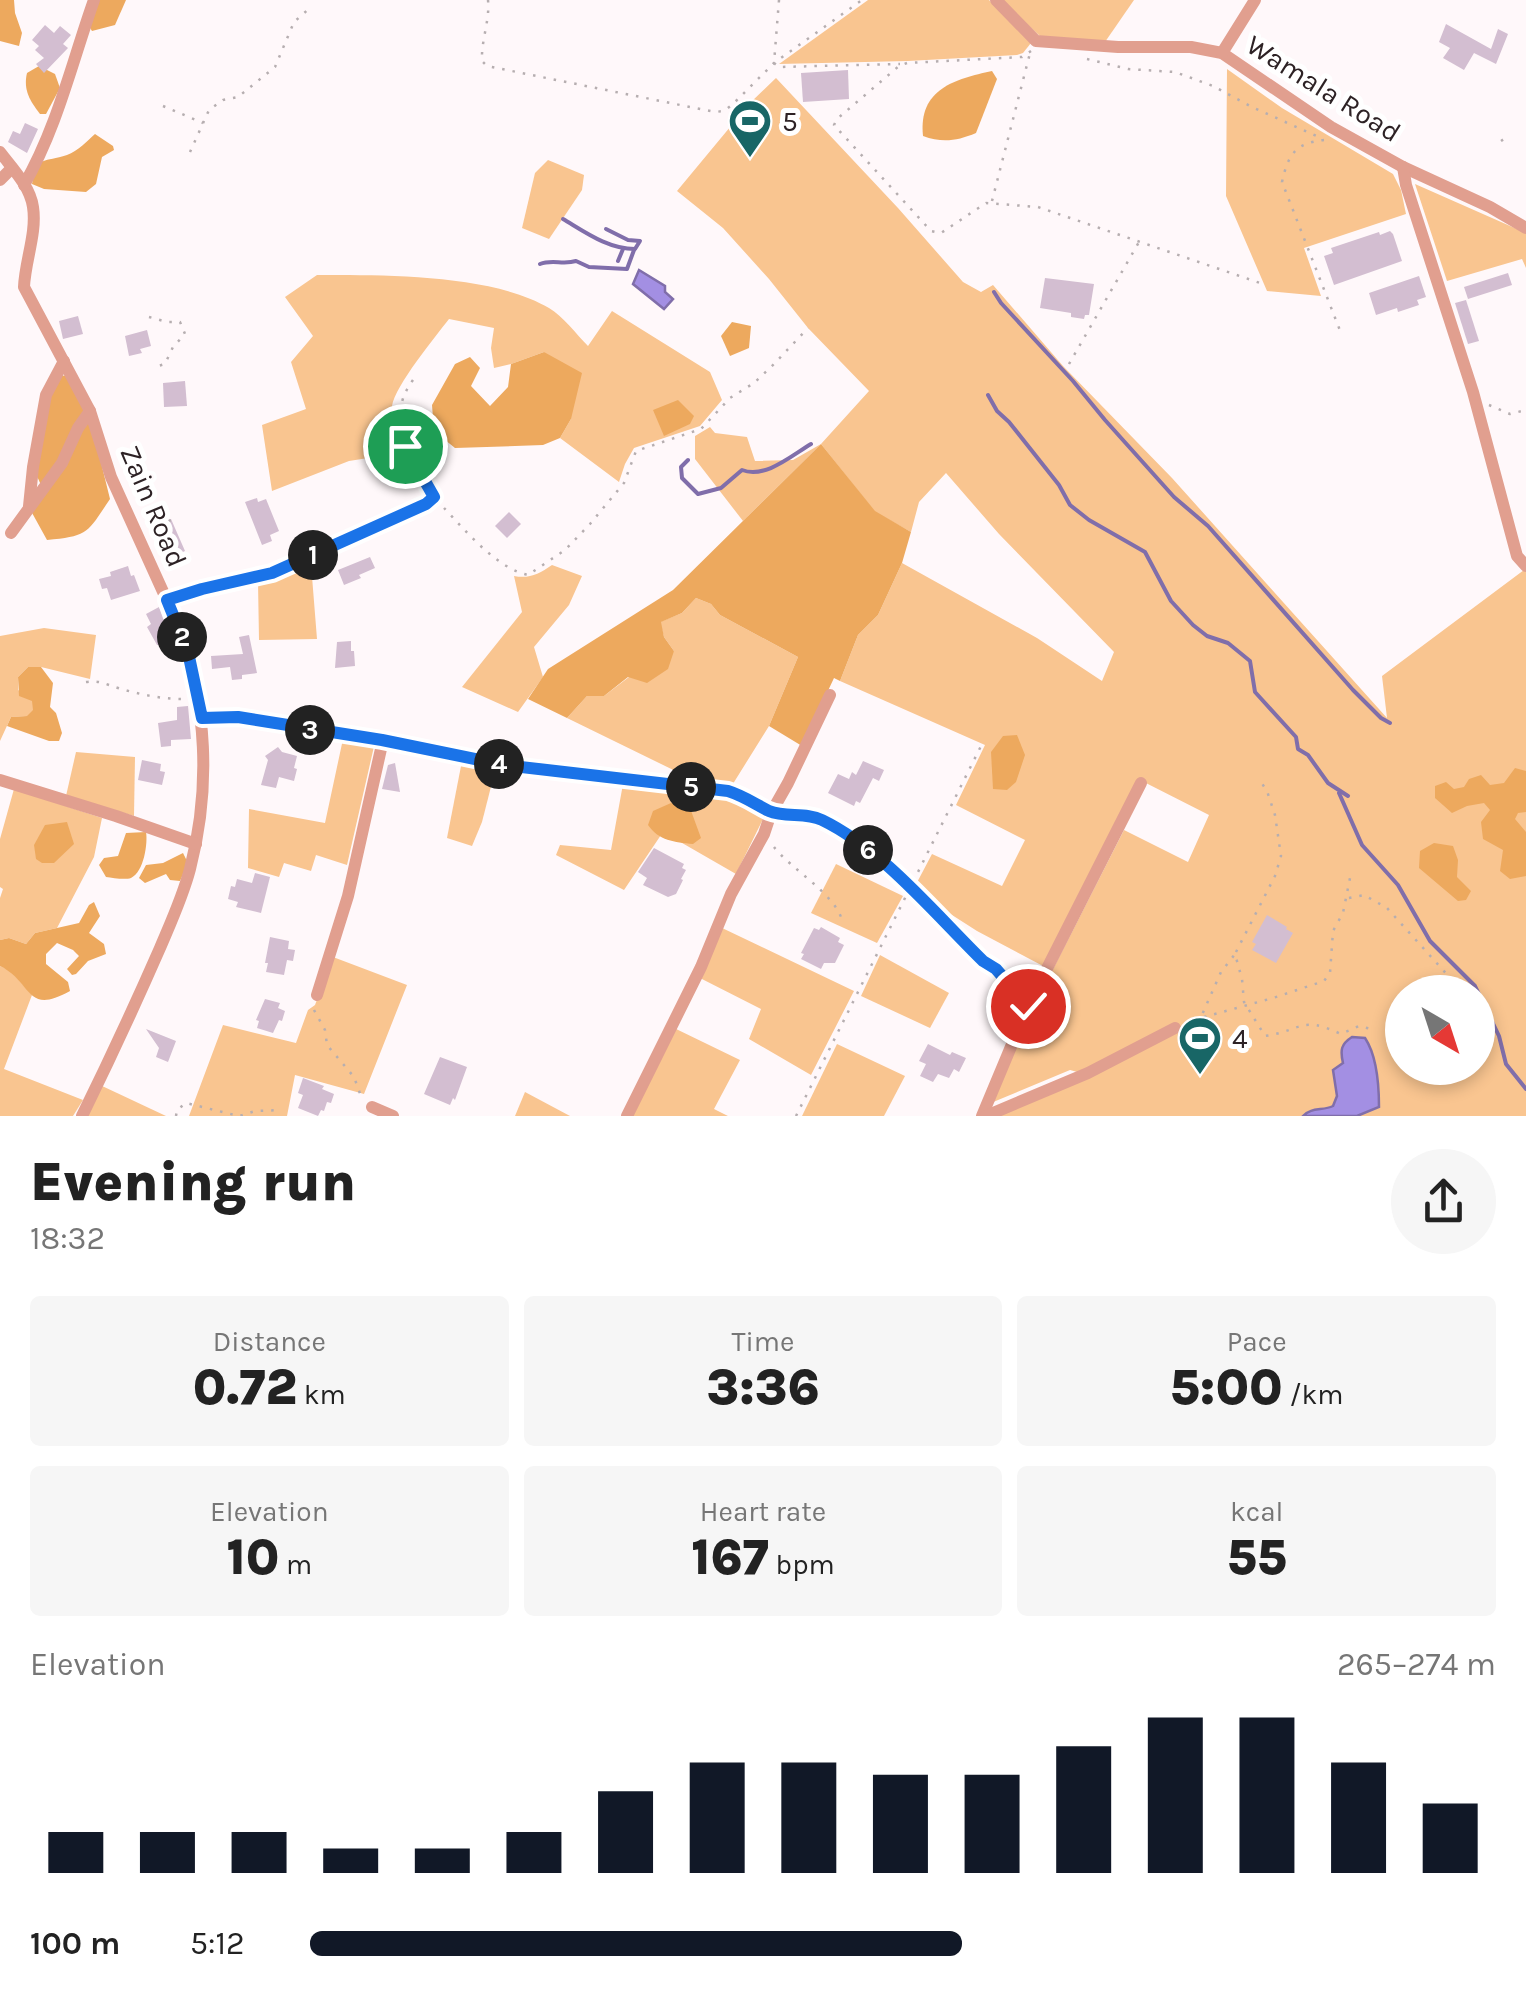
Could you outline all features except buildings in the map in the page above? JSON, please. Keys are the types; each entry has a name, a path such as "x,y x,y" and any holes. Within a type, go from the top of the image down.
{"street":[{"path":"24,186 38,162 94,0"},
{"path":"996,0 1033,46"},
{"path":"1222,53 1255,0"},
{"name":"Wamala Road","path":"1033,46 1191,48 1222,53 1331,128 1526,228"},
{"name":"Zain Road","path":"0,152 33,206 24,287 90,411 111,477 188,652 202,718 200,817 190,870 127,1024 82,1116"},
{"name":"Wamala Road","path":"1403,167 1478,412 1517,556 1526,566"},
{"path":"0,180 12,168"},
{"path":"29,506 46,395 64,361"},
{"path":"11,533 62,463 90,411"},
{"path":"167,600 272,573 412,511 434,497"},
{"path":"627,1116 830,696"},
{"path":"202,718 238,717 504,765 728,791 771,812"},
{"path":"317,995 348,896 382,740"},
{"path":"0,780 196,844"},
{"path":"984,1116 1028,1006 1141,783"},
{"path":"984,1116 1088,1073 1175,1028"},
{"path":"372,1107 393,1116"}],"path":[{"path":"488,0 482,51 482,61 488,66 714,112 732,106 774,64 862,0"},
{"path":"774,64 779,0"},
{"path":"190,152 211,108 238,97 276,67 294,22 312,6"},
{"path":"774,64 906,64 1022,58 1033,46"},
{"path":"991,203 1033,46"},
{"path":"1084,58 1128,69 1175,72 1325,140 1307,142 1296,149 1286,162 1282,182 1341,333"},
{"path":"906,64 893,71 834,125 932,231 941,233 986,203 1038,207 1263,284"},
{"path":"163,106 204,123"},
{"path":"1501,140 1507,137"},
{"path":"1068,364 1140,240"},
{"path":"148,317 180,322 185,334 165,364 158,366"},
{"path":"413,380 402,394 400,420 405,446 434,497 474,539 503,563 528,575 564,550 590,524 624,483 636,452 701,429 730,398 778,361 808,328"},
{"path":"1472,392 1494,409 1510,414 1526,410"},
{"path":"134,530 176,519"},
{"path":"86,682 99,680 168,699 198,699"},
{"path":"796,1116 981,746"},
{"path":"1201,1017 1281,856 1275,815 1258,778"},
{"path":"771,812 817,817 886,864 983,961 996,969 1028,1006"},
{"path":"764,834 784,860 838,907 842,920"},
{"path":"1175,1028 1324,981 1330,973 1333,931 1348,898 1350,874"},
{"path":"1348,898 1364,895 1387,908 1447,975"},
{"path":"1235,954 1246,1005 1266,1036 1310,1023 1341,1034 1360,1026 1372,1030"},
{"path":"314,1010 326,1030 327,1045 354,1077 362,1102 372,1107"},
{"path":"176,1116 186,1102 238,1116 281,1110"}],"shaded area":[{"path":"0,0 14,0 22,33 19,46 0,41"},
{"path":"99,0 126,0 115,25 92,31 89,26"},
{"path":"868,0 989,0 1031,43 1017,55 779,64"},
{"path":"1001,0 1134,0 1105,42 1041,37"},
{"path":"39,66 55,74 60,88 46,114 36,109 26,85 27,73"},
{"path":"1227,69 1282,108 1393,174 1401,190 1406,214 1304,248 1321,296 1267,291 1226,196"},
{"path":"992,71 997,79 976,133 950,140 923,136 926,107 933,97 953,83"},
{"path":"776,78 963,282 981,292 993,285 1387,718 1382,676 1526,571 1526,1116 994,1116 1081,1073 1070,1070 986,1105 1124,830 1188,862 1209,815 1138,779 1043,966 977,931 913,890 932,854 1002,886 1025,840 956,805 985,745 840,681 858,635 878,615 902,563 1037,638 1102,681 1114,652 999,534 946,473 919,502 911,532 875,512 821,444 869,391 808,328 723,228 677,191 750,103"},
{"path":"95,134 114,150 102,157 96,184 86,192 44,189 32,184 40,164 71,153"},
{"path":"548,160 584,175 582,190 549,239 522,228 535,173"},
{"path":"1415,184 1526,233 1526,268 1522,259 1447,281"},
{"path":"639,270 665,286 665,292 673,299 664,309 633,284"},
{"path":"317,275 436,279 498,288 549,308 588,346 612,311 710,372 722,400 700,426 634,448 619,482 560,438 571,419 544,352 494,368 494,328 449,319 395,397 392,417 400,453 349,461 272,491 262,425 306,409 291,362 313,336 285,297"},
{"path":"732,322 751,326 749,348 730,356 721,336"},
{"path":"544,352 582,373 571,419 560,438 543,445 455,448 434,431 432,405 455,364 470,357 480,368 471,386 490,406 508,387 511,364"},
{"path":"71,374 92,426 110,499 86,531 47,540 31,511 44,492 33,467 45,406 62,376"},
{"path":"678,400 694,416 690,424 664,436 653,410"},
{"path":"710,427 715,433 747,437 755,461 793,460 821,444 743,521 695,459 695,436"},
{"path":"821,444 875,511 911,532 902,563 878,615 858,635 840,681 834,678 802,746 769,726 798,657 696,598 682,613 661,622 664,637 674,651 668,669 647,683 628,677 604,696 587,696 567,718 528,699 548,669 673,590"},
{"path":"311,564 317,639 259,640 258,582 289,575"},
{"path":"552,565 582,576 569,605 534,647 543,677 518,712 462,687 522,612 514,576 534,575"},
{"path":"696,598 798,657 769,726 731,787 702,784 567,718 587,696 604,696 674,651 660,622 682,613"},
{"path":"44,628 96,635 90,679 28,667 18,677 18,690 33,701 33,711 28,716 11,717 0,741 0,636"},
{"path":"28,667 41,667 53,683 50,707 62,733 59,741 7,726 11,717 27,716 33,710 32,701 19,696 18,677"},
{"path":"1017,735 1025,755 1016,782 1007,790 993,789 991,752 1003,736"},
{"path":"343,739 375,742 347,865 316,855 311,871 284,863 279,877 248,868 249,809 325,823"},
{"path":"76,752 135,757 134,816 66,796"},
{"path":"462,761 496,767 472,846 447,838"},
{"path":"1515,768 1526,771 1526,812 1518,813 1515,819 1526,832 1526,876 1510,879 1500,871 1503,850 1483,839 1481,822 1490,810 1484,803 1452,813 1435,798 1435,786 1446,782 1454,789 1464,787 1469,779 1481,775 1490,785 1504,783"},
{"path":"623,784 717,793 748,800 763,819 736,874 663,832 624,890 556,855 560,845 611,850"},
{"path":"14,789 102,818 94,857 57,928 35,933 26,944 9,938 0,940 0,839"},
{"path":"671,803 690,808 701,838 693,844 662,838 648,825 653,811"},
{"path":"67,822 74,844 54,863 36,859 34,845 45,825"},
{"path":"146,832 144,857 135,875 126,879 106,877 99,865 104,858 118,856 126,833"},
{"path":"1434,843 1453,846 1458,860 1457,877 1471,891 1466,900 1458,901 1419,868 1420,851"},
{"path":"183,853 188,863 180,881 170,880 166,874 145,883 139,878 146,865 163,863"},
{"path":"836,864 903,896 877,943 811,913"},
{"path":"94,902 100,916 89,933 104,944 106,954 88,961 72,975 67,969 79,956 73,950 57,943 46,954 46,964 68,982 70,991 55,998 37,998 0,966 0,940 9,938 26,944 35,933 79,923"},
{"path":"720,927 854,991 811,1075 749,1039 761,1009 696,976"},
{"path":"880,955 949,993 930,1028 861,996"},
{"path":"333,957 407,985 364,1094 295,1075 287,1116 189,1116 223,1025 296,1043"},
{"path":"0,966 11,971 32,995 4,1069 83,1100 73,1116 0,1116"},
{"path":"672,1027 740,1060 714,1109 728,1116 630,1116"},
{"path":"1352,1037 1365,1038 1372,1053 1379,1107 1357,1116 1303,1116 1333,1106 1337,1096 1333,1070 1343,1063 1342,1048"},
{"path":"837,1044 905,1076 884,1116 802,1116"},
{"path":"100,1085 166,1116 86,1116"},
{"path":"525,1092 570,1116 515,1116"}],"waterway":[{"path":"563,219 615,246 635,249 640,241 628,240 606,229"},
{"path":"618,261 623,249"},
{"path":"540,264 576,261 589,267 627,269 634,250"},
{"path":"994,292 1174,497 1208,526 1353,690 1390,723"},
{"path":"988,395 1059,485 1070,505 1145,552 1171,601 1193,625 1207,636 1228,643 1250,661 1255,692 1296,737 1298,749 1308,755 1328,783 1348,796"},
{"path":"688,460 681,467 682,478 698,494 721,488 742,470 769,469 811,444"},
{"path":"1339,793 1362,845 1398,885 1430,941 1475,986 1499,1036 1506,1064 1526,1089"}],"place":[{"name":"5","path":"750,159"},
{"name":"4","path":"1200,1076"}],"route":[{"path":"405,446 434,497 426,504 272,573 167,600 188,652 202,718 238,717 504,765 728,791 771,812 817,817 886,864 983,961 996,969 1028,1006"}]}
